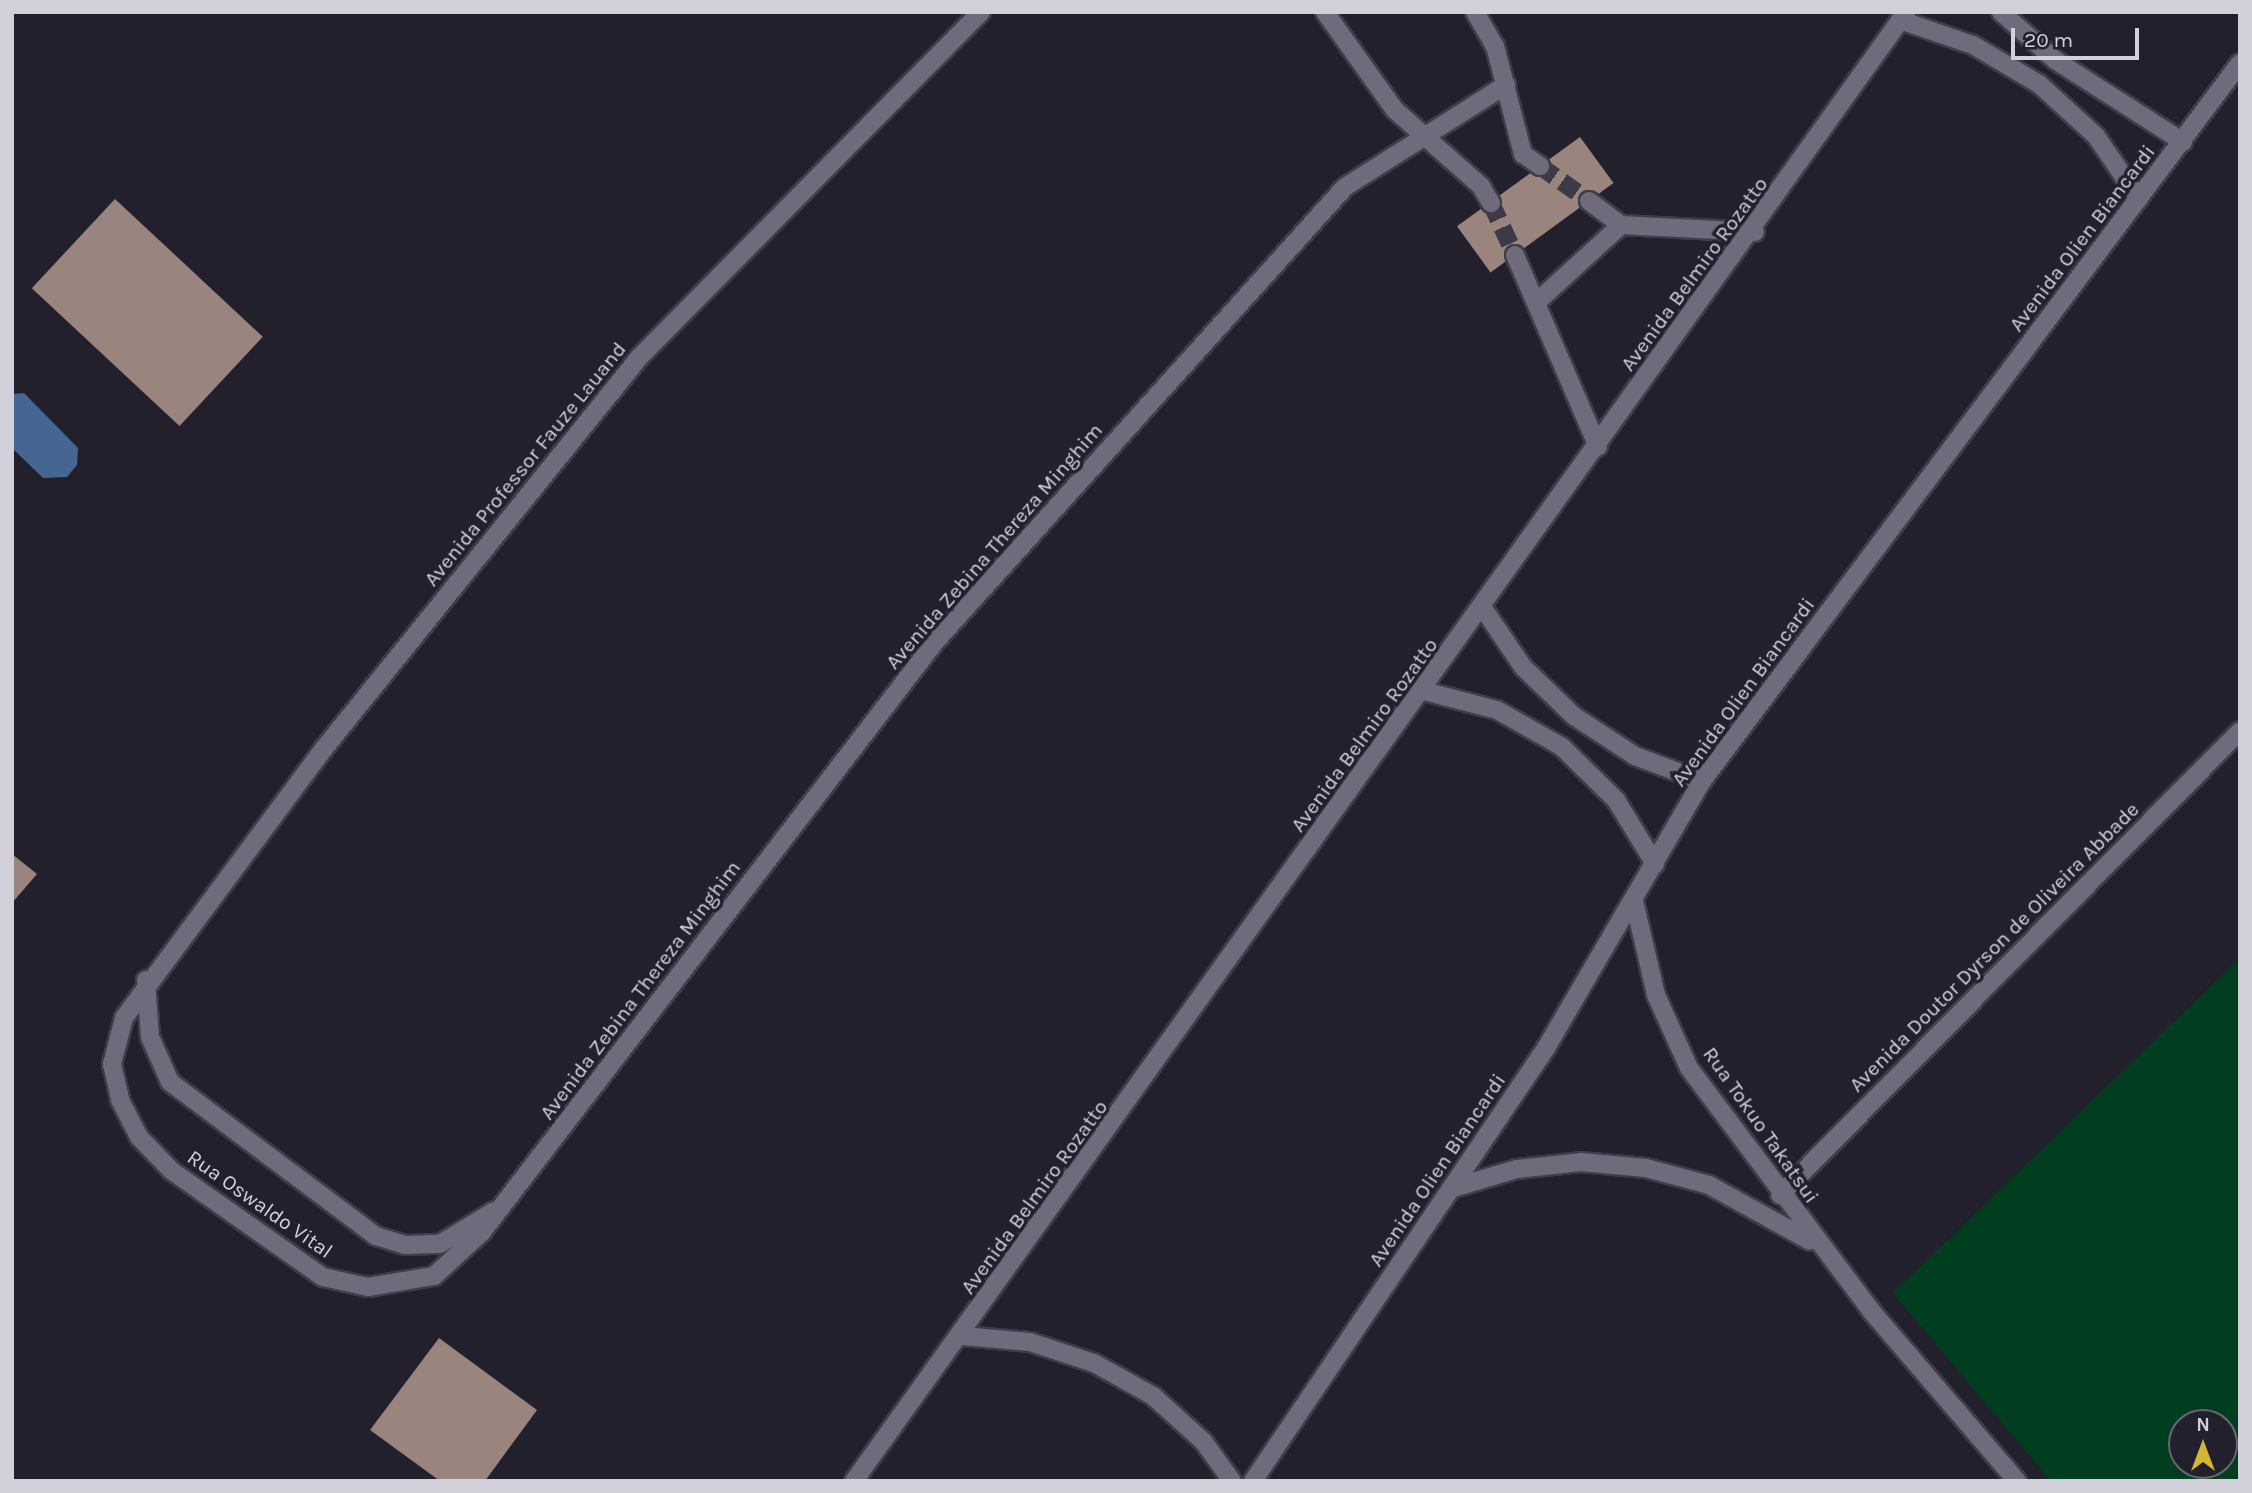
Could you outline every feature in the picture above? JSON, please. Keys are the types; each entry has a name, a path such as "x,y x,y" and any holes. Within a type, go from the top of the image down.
{"street":[{"name":"Avenida Professor Fauze Lauand","path":"146,980 638,359 981,12"},
{"path":"1325,12 1395,110 1481,186 1491,203"},
{"path":"1475,12 1495,46 1522,154 1540,166"},
{"path":"2001,12 2055,60 2183,142"},
{"path":"1903,16 1973,45 2039,84 2096,136 2140,199"},
{"name":"Avenida Belmiro Rozatto","path":"854,1481 963,1336 1598,447 1755,232 1903,16"},
{"name":"Avenida Olien Biancardi","path":"1253,1481 1453,1188 1634,901 1702,781 2240,63"},
{"name":"Avenida Zebina Thereza Minghim","path":"506,1203 935,642 1345,187 1426,140 1506,85"},
{"path":"1589,201 1621,225 1755,232"},
{"path":"1539,300 1621,225"},
{"path":"1515,255 1539,300 1598,447"},
{"path":"1483,608 1523,667 1574,716 1635,756 1702,781"},
{"path":"1424,691 1497,710 1562,747 1616,800 1655,864"},
{"name":"Avenida Doutor Dyrson de Oliveira Abbade","path":"1780,1195 2240,731"},
{"name":"Rua Tokuo Takatsui","path":"1634,901 1656,995 1689,1068 1780,1195 1824,1251 2017,1481"},
{"name":"Rua Oswaldo Vital","path":"146,980 124,1017 112,1064 120,1100 139,1137 172,1171 323,1277 368,1287 434,1276 506,1203"},
{"path":"146,980 150,1037 170,1082 376,1236 406,1245 440,1244 506,1203"},
{"name":"Rua Tokuo Takatsui","path":"1453,1188 1517,1169 1581,1162 1646,1168 1709,1185 1824,1251"},
{"path":"963,1336 1030,1342 1094,1363 1153,1396 1203,1441 1232,1481"}],"green space":[{"path":"2240,958 2240,1481 2051,1481 1893,1293"}],"water":[{"path":"24,393 78,448 77,465 67,477 43,478 12,448 12,394"}],"building":[{"path":"1580,137 1614,183 1491,272 1457,226"},
{"path":"115,199 263,337 180,426 32,288"},
{"path":"12,854 37,874 12,903"},
{"path":"439,1338 537,1410 485,1481 440,1481 370,1430"}],"tunnel":[{"path":"1540,166 1589,201"},
{"path":"1491,203 1515,255"}]}
